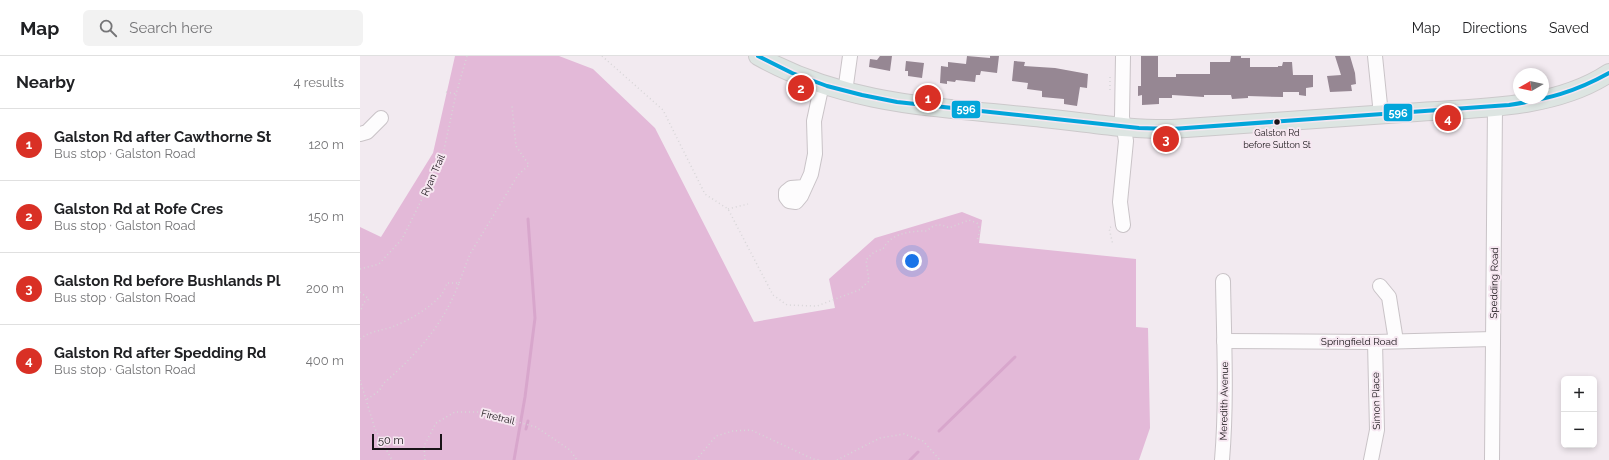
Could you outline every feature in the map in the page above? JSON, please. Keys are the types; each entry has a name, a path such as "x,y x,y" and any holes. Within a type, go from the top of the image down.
{"main road":[{"path":"758,56 797,74 845,92 909,105 1043,118 1124,128 1172,129 1381,115 1533,102 1555,97 1586,86 1609,73"}],"street":[{"path":"845,92 850,56"},
{"path":"1123,56 1122,117 1126,141 1120,202 1123,225"},
{"path":"1375,56 1381,115"},
{"path":"804,187 811,174 815,154 814,121 822,84"},
{"name":"Spedding Road","path":"1492,460 1495,106"},
{"path":"360,134 367,132 381,118"},
{"name":"Meredith Avenue","path":"1222,460 1224,341 1223,281"},
{"path":"1380,286 1388,298 1396,341"},
{"name":"Springfield Road","path":"1224,341 1375,342 1493,339"},
{"name":"Simon Place","path":"1371,460 1377,430 1375,342"}],"path":[{"name":"Ryan Trail","path":"360,269 378,264 402,239 442,159 456,94 467,56"},
{"path":"602,56 663,110 705,194 728,209 773,295 787,305 817,306 859,290 870,281 866,260 874,252 883,249 886,242 898,235 914,231 927,230 933,225 943,224 949,228 969,220 977,222 980,230 977,241"},
{"path":"446,92 456,94"},
{"path":"366,400 379,391 384,383 428,339 451,304 470,254 518,175 529,165 516,146 512,106"},
{"path":"728,209 748,204"},
{"path":"360,339 376,330 391,327 433,304 443,293 447,283 459,283"},
{"path":"360,292 369,299 363,303 360,310"},
{"path":"360,380 375,429 392,460"},
{"name":"Firetrail","path":"425,460 424,446 436,423 455,412 482,412 536,427 570,450 577,460"},
{"path":"696,460 716,436 733,431 751,430 813,459 819,460"},
{"path":"837,460 880,438 904,434 923,441 940,460"}],"shaded area":[{"path":"455,56 559,56 593,69 655,128 754,322 835,308 829,279 875,238 962,212 982,220 979,243 1136,259 1136,327 1148,328 1150,428 1139,460 360,460 360,227 381,237 433,153"}],"building":[{"path":"880,56 892,56 890,71 869,67 870,59 877,60"},
{"path":"967,56 990,58 990,56 999,56 997,73 981,71 980,75 976,75 975,82 956,80 955,82 947,81 947,84 940,83 941,66 948,67 948,62 966,64"},
{"path":"1141,56 1158,56 1158,77 1176,77 1176,74 1210,74 1210,62 1230,62 1231,56 1250,58 1250,67 1278,67 1282,66 1283,62 1292,62 1293,75 1313,75 1313,87 1306,88 1306,96 1299,95 1299,92 1283,92 1283,97 1248,96 1248,98 1232,99 1231,95 1204,95 1204,97 1172,95 1172,98 1159,98 1159,104 1142,105 1142,95 1138,96 1138,86 1141,86"},
{"path":"1335,56 1350,56 1355,73 1356,84 1351,85 1352,91 1330,92 1327,76 1341,75"},
{"path":"906,61 924,63 922,78 908,76 908,71 905,71"},
{"path":"1014,61 1025,62 1024,66 1055,68 1088,74 1087,88 1080,87 1077,106 1064,104 1064,99 1042,97 1042,91 1027,89 1028,83 1012,81"}],"waterway":[{"path":"514,460 525,397 535,318 528,219"},
{"path":"939,431 1015,357"},
{"path":"526,429 528,421"},
{"path":"910,460 918,452"}],"transit line":[{"name":"596","path":"758,56 792,73 827,86 897,102 1139,128 1172,129 1509,105 1561,94 1597,80 1609,73"}],"place":[{"name":"Galston Rd at Rofe Cres","path":"801,88"},
{"name":"Galston Rd after Cawthorne St","path":"928,98"},
{"name":"Galston Rd after Spedding Rd","path":"1448,118"},
{"name":"Galston Rd before Sutton St","path":"1277,122"},
{"name":"Galston Rd before Bushlands Pl","path":"1166,139"}]}
